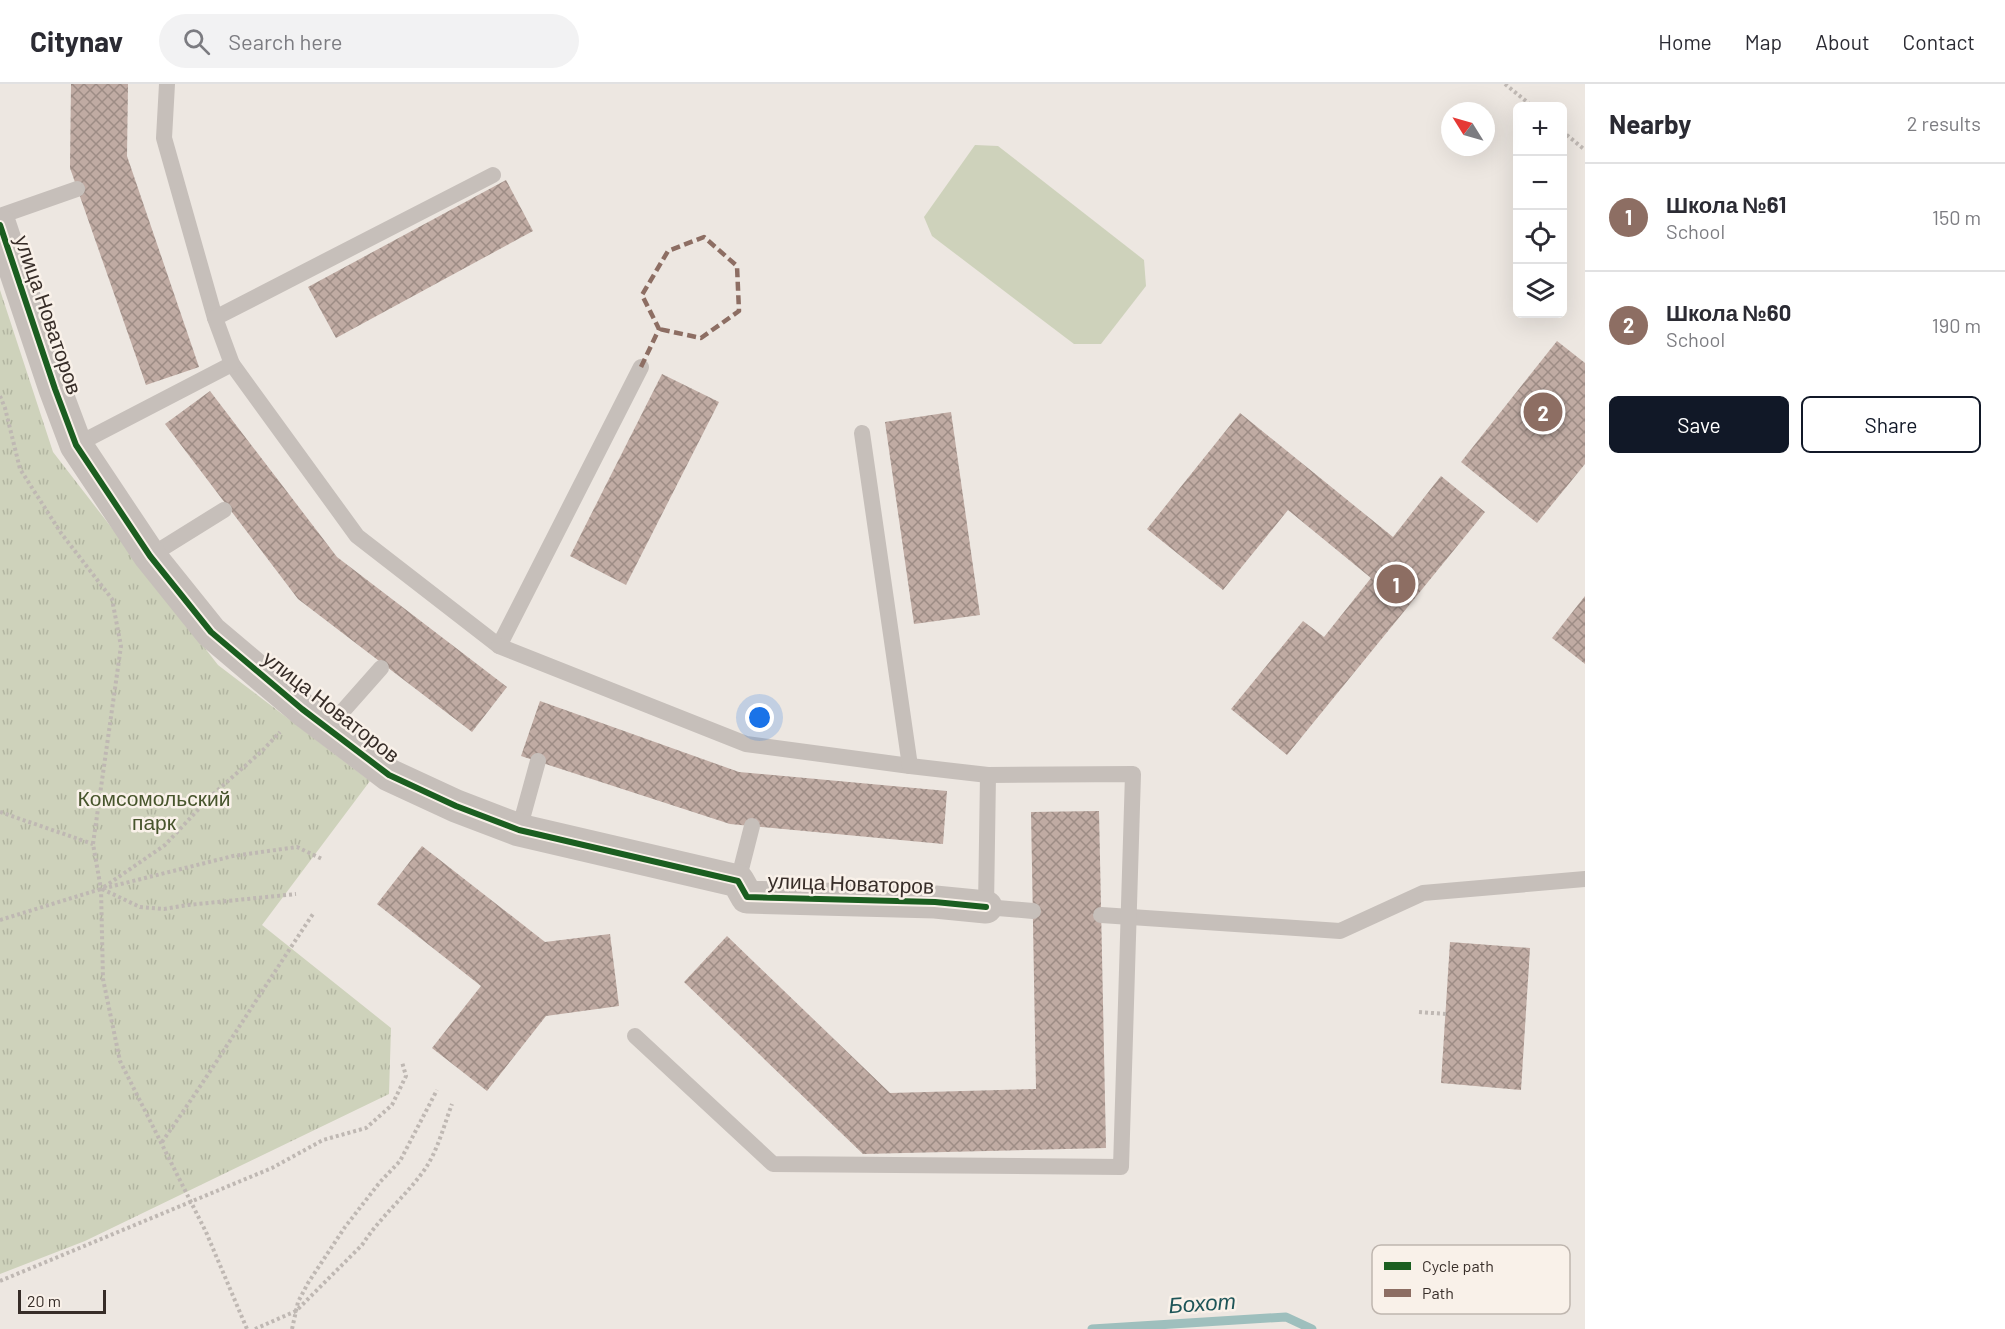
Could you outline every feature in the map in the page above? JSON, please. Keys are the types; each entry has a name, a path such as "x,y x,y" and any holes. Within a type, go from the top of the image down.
{"street":[{"name":"улица Новаторов","path":"0,225 76,445 150,556 211,632 302,709 389,775 456,806 519,830 738,881 747,897 935,902 986,907"}],"lane":[{"path":"167,84 164,138 215,318 232,364 357,536 500,646 746,744 988,775 1134,774 1121,1167 773,1164 635,1036"},
{"path":"215,318 493,175"},
{"path":"0,216 77,189"},
{"path":"76,445 232,364"},
{"path":"500,646 641,367"},
{"path":"862,434 909,766"},
{"path":"150,556 224,510"},
{"path":"327,729 381,668"},
{"path":"519,830 538,761"},
{"path":"988,775 986,907 1033,910"},
{"path":"738,881 752,826"},
{"path":"1101,915 1340,931 1424,893 1585,879"}],"path":[{"path":"1505,84 1527,102"},
{"path":"1567,134 1585,150"},
{"path":"0,396 20,469 61,533 112,599 122,646 93,844 101,889 103,979 120,1061 206,1232 247,1329"},
{"path":"101,889 165,845 210,796 262,750 302,709"},
{"path":"0,812 93,844"},
{"path":"0,920 101,889 233,856 297,847 322,859"},
{"path":"101,889 140,907 164,909 296,894"},
{"path":"162,1142 197,1093 313,914"},
{"path":"1419,1012 1446,1014"},
{"path":"0,1281 272,1168 323,1140 366,1128 392,1105 406,1076 402,1062"},
{"path":"292,1329 298,1302 308,1283 345,1227 400,1161 436,1090"},
{"path":"255,1329 296,1311 362,1245 426,1167 452,1104"}],"green space":[{"path":"975,145 998,146 1144,260 1146,286 1101,344 1074,344 932,236 924,217"},
{"name":"Комсомольский парк","path":"0,290 53,452 218,665 370,781 262,925 391,1028 389,1094 85,1241 0,1274"}],"building":[{"path":"71,84 128,84 127,156 199,367 146,385 70,168"},
{"path":"506,180 533,231 336,338 308,287"},
{"path":"1557,341 1585,363 1585,464 1537,523 1461,462"},
{"path":"662,374 719,402 626,585 570,556"},
{"path":"210,391 337,557 507,687 472,732 298,599 165,424"},
{"path":"951,412 980,615 914,624 885,422"},
{"path":"1240,413 1393,537 1441,476 1485,512 1287,755 1231,709 1303,621 1324,637 1371,578 1288,510 1223,590 1147,529"},
{"path":"1585,596 1585,664 1552,638"},
{"path":"540,701 739,772 947,791 943,844 730,824 521,756"},
{"path":"1099,811 1106,1148 863,1154 684,982 727,936 890,1093 1036,1089 1031,812"},
{"path":"422,846 545,942 610,934 619,1006 546,1016 487,1091 432,1048 481,986 377,904"},
{"path":"1450,942 1530,948 1521,1090 1441,1083"}],"waterway":[{"name":"Бохот","path":"1092,1329 1286,1317 1312,1329"}],"marked path":[{"path":"641,367 659,329 642,295 668,251 704,237 737,266 739,311 701,338 659,329"}],"cycle path":[{"path":"0,225 76,445 150,556 211,632 302,709 389,775 456,806 519,830 738,881 747,897 935,902 986,907"}],"place":[{"name":"Школа №60","path":"1543,412"},
{"name":"Школа №61","path":"1396,584"}]}
